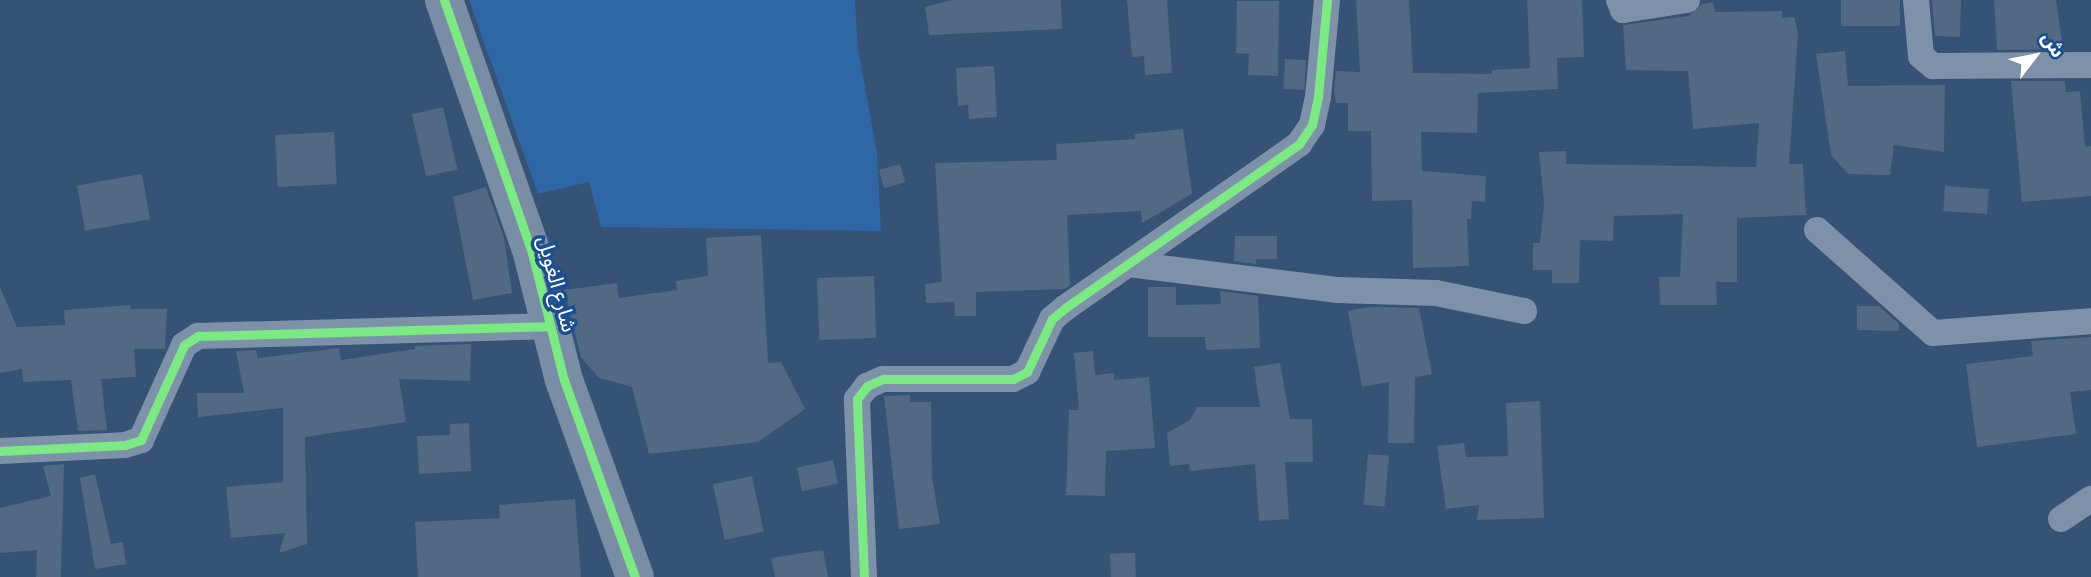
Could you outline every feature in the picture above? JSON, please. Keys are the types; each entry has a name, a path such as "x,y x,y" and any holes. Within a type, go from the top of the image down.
{"street":[{"name":"شارع الغويل","path":"444,0 532,253 551,326 602,493 635,577"},
{"path":"864,577 858,399 867,386 883,379 1020,376 1037,359 1052,319 1299,144 1312,125 1318,97 1327,0"},
{"path":"1619,0 1623,10 1687,0"},
{"path":"1916,0 1921,56 1933,66 2091,65"},
{"path":"1817,230 1933,332 2091,321"},
{"path":"1129,264 1338,290 1436,293 1524,311"},
{"path":"0,451 125,446 141,439 184,345 198,336 551,326"},
{"path":"2061,519 2091,499"}],"shaded area":[{"path":"469,0 855,0 858,48 877,153 881,231 601,227 589,182 538,194"}],"building":[{"path":"952,0 1061,0 1062,29 929,35 925,7"},
{"path":"1127,0 1167,0 1172,73 1145,75 1144,56 1132,57"},
{"path":"1356,0 1409,0 1413,73 1492,74 1492,70 1530,68 1527,0 1582,0 1584,57 1557,58 1558,89 1478,93 1477,133 1421,132 1422,171 1486,176 1485,202 1472,201 1471,219 1467,219 1469,266 1413,268 1412,200 1372,201 1371,131 1348,131 1348,103 1336,103 1334,91 1336,71 1360,72"},
{"path":"1841,0 1900,0 1900,26 1841,26"},
{"path":"1932,0 1961,0 1960,37 1935,36"},
{"path":"1994,0 2056,0 2063,49 1997,50"},
{"path":"1237,1 1279,1 1278,76 1248,75 1249,54 1236,53"},
{"path":"1713,2 1715,12 1782,11 1782,18 1794,17 1798,33 1789,164 1803,164 1806,215 1737,218 1737,282 1716,282 1717,305 1660,305 1659,277 1680,277 1683,214 1614,216 1613,241 1580,240 1579,283 1552,283 1552,270 1533,270 1533,243 1540,243 1544,204 1539,152 1566,151 1566,164 1756,167 1759,123 1693,129 1688,71 1626,70 1623,25 1689,16 1702,4"},
{"path":"1845,51 1848,86 1945,85 1944,152 1894,145 1890,175 1848,174 1831,155 1816,54"},
{"path":"1285,59 1306,60 1304,90 1283,89"},
{"path":"994,66 997,117 969,119 968,105 958,106 956,68"},
{"path":"2011,81 2065,81 2066,92 2080,91 2085,147 2091,146 2091,196 2022,202"},
{"path":"443,107 457,169 426,177 412,114"},
{"path":"1183,129 1192,194 1142,223 1141,211 1067,215 1070,285 1064,289 976,292 976,316 955,316 954,302 926,303 925,284 942,282 935,163 1057,160 1056,144 1135,139 1135,134"},
{"path":"334,132 337,184 278,187 275,135"},
{"path":"900,164 905,182 884,188 879,170"},
{"path":"142,174 150,219 85,231 77,185"},
{"path":"1945,186 1989,189 1987,214 1943,211"},
{"path":"486,187 504,238 512,293 473,300 453,197"},
{"path":"761,235 768,363 781,362 805,409 758,442 649,454 632,387 599,378 581,357 564,290 617,283 619,298 677,290 676,281 708,276 706,238"},
{"path":"1235,236 1277,236 1277,259 1256,259 1256,264 1234,261"},
{"path":"874,276 876,338 819,340 817,278"},
{"path":"0,287 17,327 65,325 64,310 130,305 131,309 167,309 165,349 134,349 136,377 101,379 107,430 78,431 71,380 23,382 22,369 0,373"},
{"path":"1148,287 1176,287 1176,305 1221,304 1220,291 1258,296 1260,348 1206,350 1205,337 1148,337"},
{"path":"1857,306 1879,306 1899,324 1899,331 1857,330"},
{"path":"1369,307 1419,308 1432,374 1415,377 1414,443 1388,443 1389,382 1362,387 1348,311"},
{"path":"2091,337 2091,390 2070,392 2076,434 1977,447 1966,364 2033,356 2031,341"},
{"path":"471,344 470,381 399,379 406,422 305,437 307,544 279,553 285,533 231,538 226,487 283,482 283,408 198,417 197,393 244,393 236,351 256,350 258,358 339,348 341,360 415,349 415,346"},
{"path":"1093,351 1095,375 1114,373 1114,380 1149,377 1155,448 1106,451 1105,496 1066,495 1069,410 1079,410 1074,353"},
{"path":"1280,363 1290,419 1312,419 1313,462 1285,462 1289,519 1259,521 1255,464 1190,471 1189,464 1170,466 1167,433 1190,420 1197,407 1260,407 1254,367"},
{"path":"910,395 910,402 931,402 932,477 940,524 899,529 884,396"},
{"path":"1540,401 1544,518 1477,520 1479,505 1446,509 1437,446 1464,443 1466,457 1508,456 1506,403"},
{"path":"469,423 471,471 419,474 417,436 450,435 450,424"},
{"path":"1368,454 1389,456 1384,507 1364,505"},
{"path":"833,460 838,483 802,491 797,468"},
{"path":"64,464 61,577 36,577 37,550 0,553 0,508 51,496 43,466"},
{"path":"95,474 111,544 123,542 126,564 95,569 80,478"},
{"path":"752,476 764,532 725,540 713,484"},
{"path":"575,499 581,577 418,577 415,522 500,518 499,505"},
{"path":"823,550 828,577 775,577 771,558"},
{"path":"1135,553 1136,577 1111,577 1110,554"}],"cycle path":[{"path":"444,0 532,253 564,380 635,577"},
{"path":"864,577 857,399 867,386 883,379 1013,379 1027,372 1052,319 1065,308 1299,144 1312,125 1318,97 1327,0"},
{"path":"0,451 125,445 141,440 184,345 198,336 550,326"}]}
